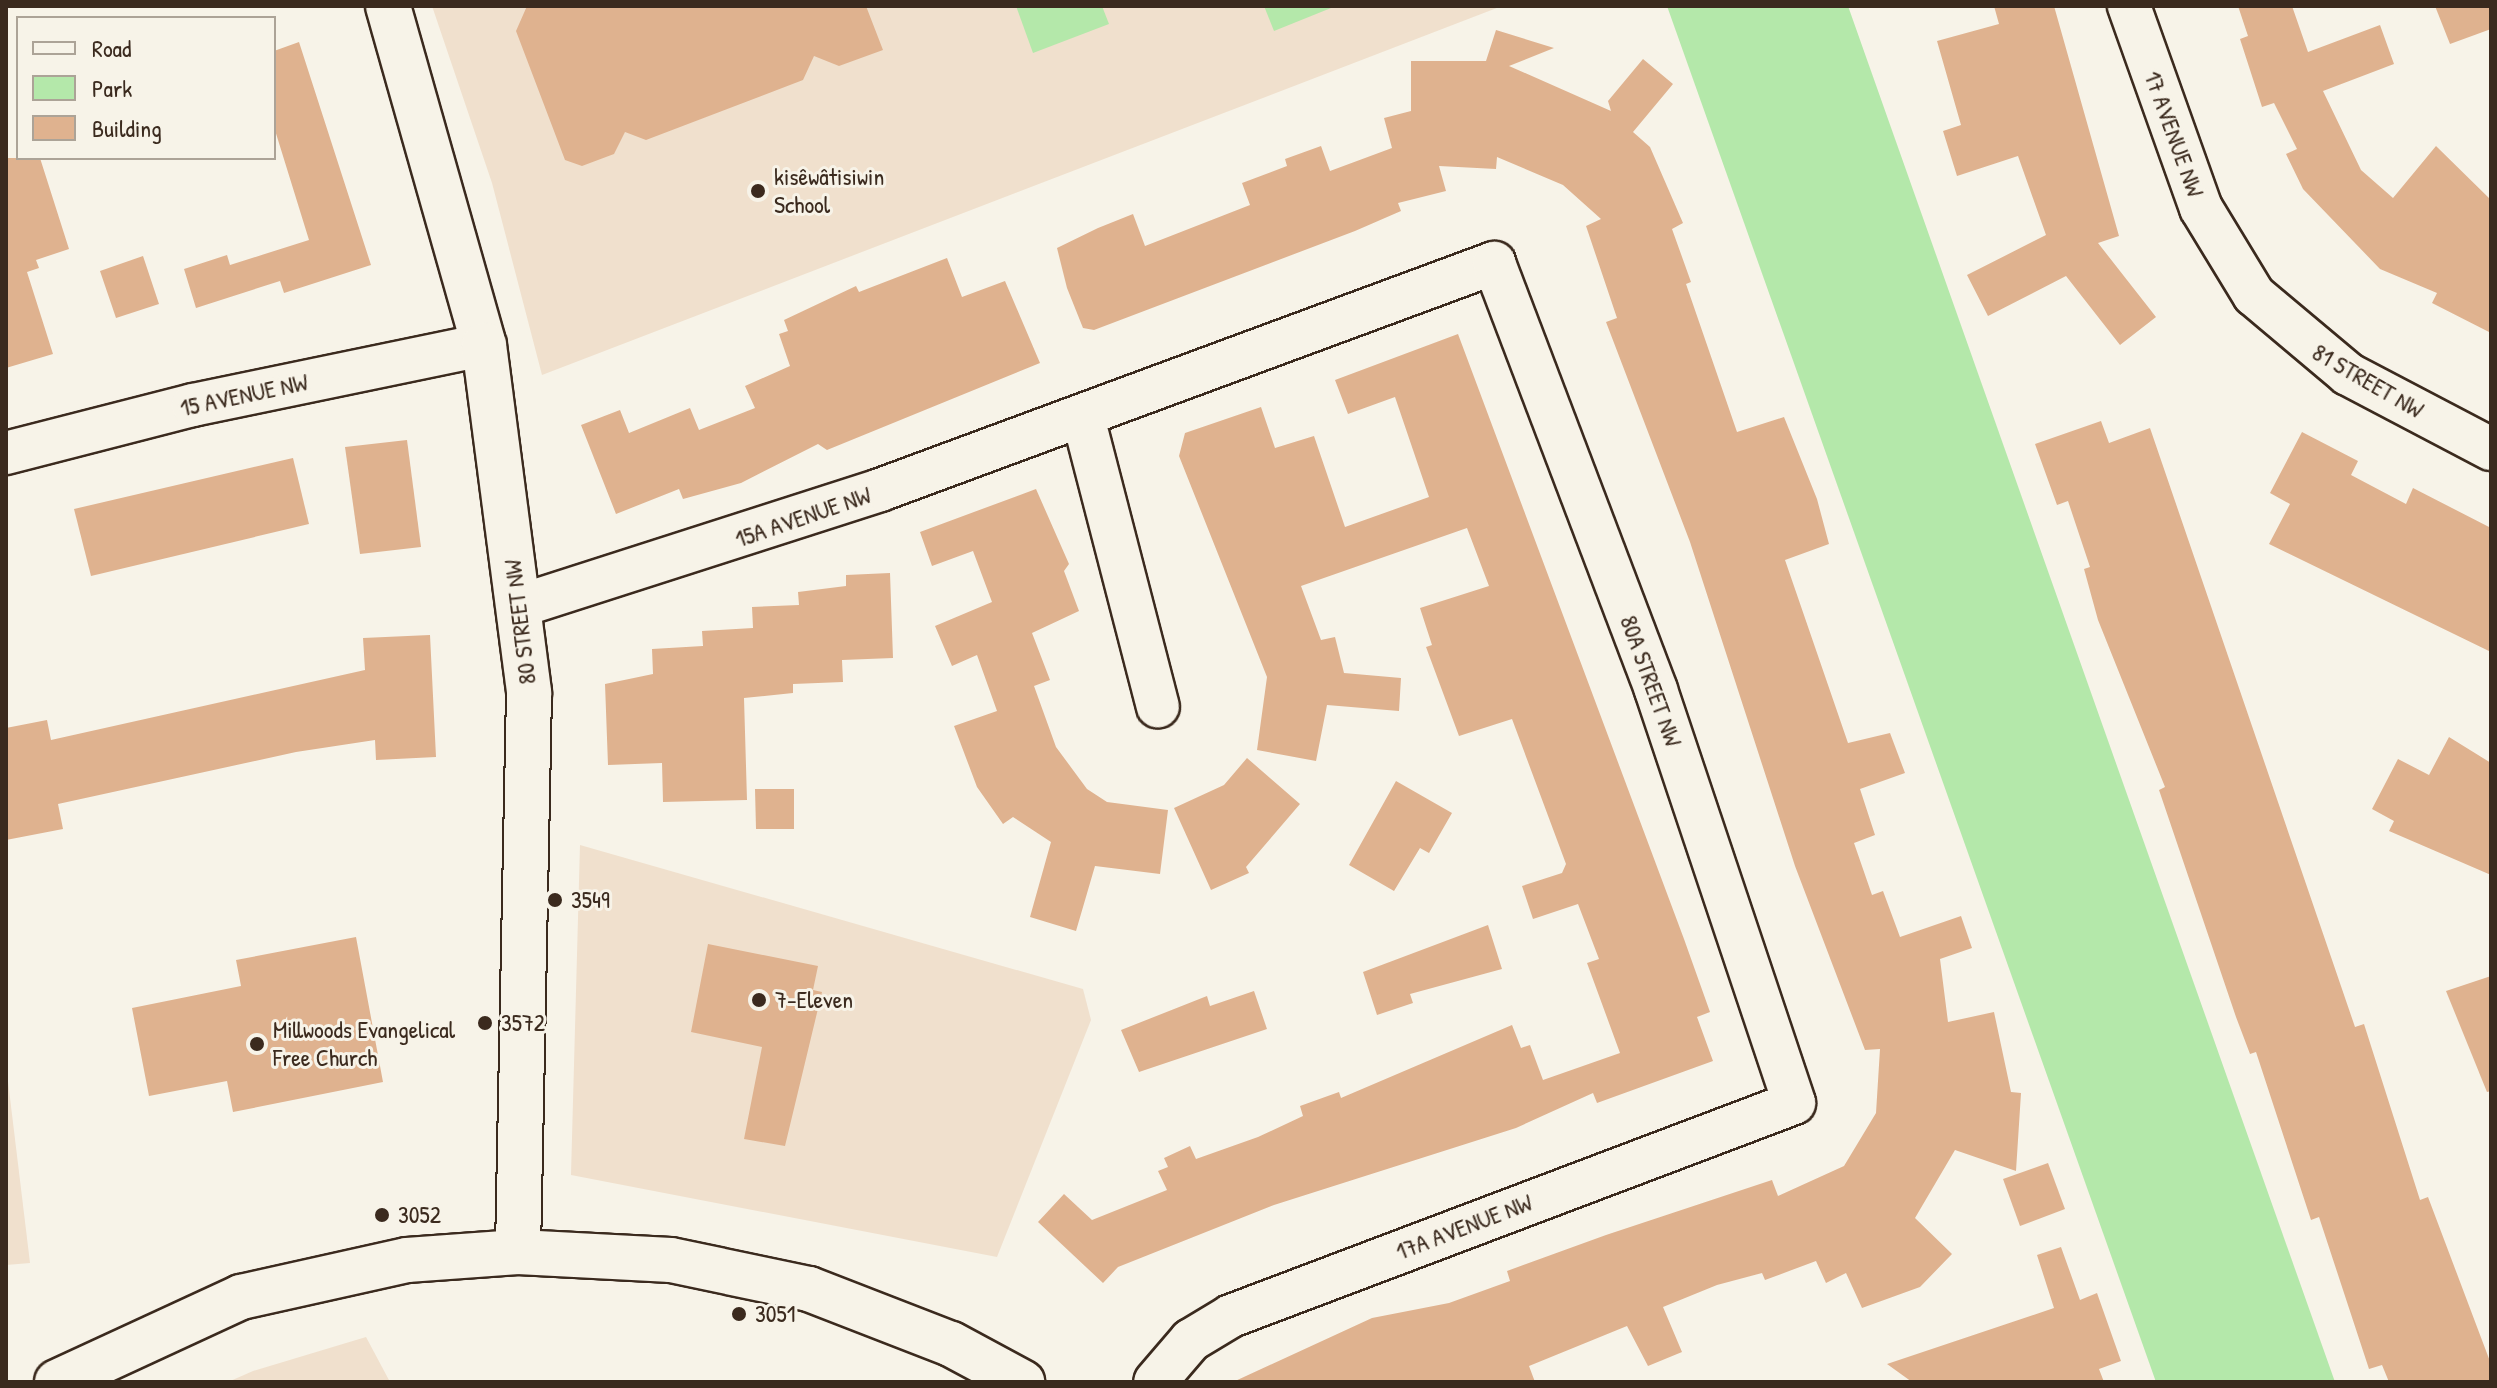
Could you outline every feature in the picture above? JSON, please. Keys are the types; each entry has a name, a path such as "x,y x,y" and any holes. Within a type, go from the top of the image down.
{"street":[{"name":"80 STREET NW","path":"388,6 484,345 519,606 531,815 518,1252"},
{"name":"17 AVENUE NW","path":"2129,6 2181,158 2228,258"},
{"name":"81 STREET NW","path":"2228,258 2286,329 2321,357 2491,449"},
{"name":"15A AVENUE NW","path":"519,606 679,560 1083,417 1494,263"},
{"name":"80A STREET NW","path":"1494,263 1656,690 1794,1103"},
{"name":"15 AVENUE NW","path":"6,453 193,405 484,345"},
{"path":"1083,417 1158,706"},
{"name":"17A AVENUE NW","path":"1155,1382 1191,1340 1231,1316 1794,1103"},
{"path":"57,1382 241,1297 407,1260 518,1252 671,1260 809,1289 951,1344 1022,1382"}],"shaded area":[{"name":"kisêwâtisiwin School","path":"432,6 1502,6 542,375 492,183"},
{"path":"580,845 1083,989 1091,1020 997,1257 571,1175"},
{"path":"6,1065 30,1263 6,1265"},
{"path":"366,1337 390,1382 228,1382 253,1371"}],"green space":[{"path":"1016,6 1102,6 1109,24 1033,53"},
{"path":"1264,6 1336,6 1274,31"},
{"path":"1667,6 1848,6 2335,1382 2156,1382"}],"building":[{"path":"527,6 866,6 883,50 839,66 814,56 803,80 646,140 625,132 614,154 582,166 565,160 516,31"},
{"path":"1994,6 2054,6 2119,236 2098,243 2156,317 2120,345 2066,276 1988,316 1967,275 2046,235 2018,156 1957,176 1943,131 1961,125 1937,41 1999,24"},
{"path":"2238,6 2292,6 2308,52 2380,25 2394,64 2323,91 2361,170 2393,198 2436,146 2491,200 2491,333 2432,303 2437,293 2380,269 2303,189 2286,154 2297,149 2274,103 2262,107 2240,39 2248,36"},
{"path":"2435,6 2491,6 2491,29 2450,44"},
{"path":"1496,30 1554,48 1509,66 1611,111 1608,101 1643,59 1673,84 1633,132 1650,147 1683,223 1672,229 1691,282 1686,284 1737,432 1784,417 1817,499 1829,544 1785,560 1848,743 1890,733 1905,773 1860,789 1875,835 1854,843 1872,895 1883,891 1900,937 1961,916 1972,948 1940,959 1948,1022 1994,1012 2011,1092 2021,1093 2016,1171 1955,1150 1915,1218 1952,1254 1920,1287 1862,1308 1846,1273 1826,1283 1816,1261 1765,1280 1762,1273 1717,1285 1663,1307 1682,1352 1648,1366 1627,1326 1529,1366 1535,1382 1233,1382 1372,1318 1449,1303 1510,1281 1507,1271 1606,1235 1772,1180 1778,1196 1844,1166 1876,1113 1880,1049 1865,1050 1795,866 1690,542 1606,322 1617,318 1586,226 1601,219 1563,185 1497,157 1496,169 1439,166 1446,191 1398,203 1401,211 1355,231 1094,330 1083,328 1067,288 1057,248 1098,228 1133,214 1145,246 1250,205 1242,183 1287,166 1285,159 1321,146 1330,171 1392,148 1384,118 1411,111 1411,61 1486,61"},
{"path":"299,42 371,265 284,293 280,281 196,308 184,269 227,255 230,265 309,240 276,133 276,50"},
{"path":"6,158 41,160 69,249 36,260 39,268 27,272 53,354 6,368"},
{"path":"143,256 159,304 116,318 100,271"},
{"path":"947,258 962,297 1005,281 1040,363 827,450 818,444 741,483 683,499 679,489 616,514 581,425 620,410 629,433 690,408 699,430 755,408 745,386 790,366 779,334 788,331 784,320 856,286 859,292"},
{"path":"1458,334 1710,1012 1697,1017 1713,1061 1597,1103 1593,1093 1516,1128 1274,1205 1118,1267 1103,1283 1038,1222 1064,1194 1092,1220 1167,1190 1158,1171 1168,1167 1164,1158 1190,1146 1196,1159 1258,1137 1303,1116 1300,1106 1339,1092 1341,1098 1512,1025 1521,1048 1530,1045 1543,1080 1620,1053 1587,963 1599,959 1578,904 1533,919 1522,886 1562,873 1566,864 1512,719 1459,736 1426,647 1432,645 1420,608 1489,586 1467,528 1301,586 1321,640 1335,637 1344,673 1401,678 1399,711 1327,705 1316,761 1257,750 1267,677 1179,456 1185,433 1261,407 1275,448 1314,436 1345,527 1429,497 1395,397 1348,414 1335,380"},
{"path":"2101,421 2109,443 2150,428 2355,1027 2364,1024 2420,1200 2428,1197 2491,1364 2491,1382 2389,1382 2382,1365 2369,1369 2319,1217 2311,1220 2256,1052 2250,1054 2236,1017 2159,790 2165,787 2098,620 2084,569 2090,567 2068,501 2057,505 2035,444"},
{"path":"2302,432 2358,461 2351,475 2406,504 2413,488 2491,528 2491,652 2269,544 2290,504 2270,493"},
{"path":"407,440 421,547 360,554 345,447"},
{"path":"293,458 309,524 91,576 74,509"},
{"path":"1036,489 1069,564 1064,571 1079,611 1032,633 1050,680 1034,686 1056,747 1087,789 1107,802 1168,810 1160,874 1095,866 1076,931 1030,917 1051,842 1013,817 1003,824 977,787 954,726 997,711 977,655 952,666 935,626 992,602 973,551 932,566 920,532"},
{"path":"890,573 893,658 842,660 843,682 793,684 793,693 744,698 747,800 663,802 662,763 608,765 605,684 653,674 652,649 703,646 702,631 753,628 752,607 799,605 798,592 846,586 846,575"},
{"path":"430,635 436,757 376,760 375,740 296,752 58,804 63,829 6,840 6,728 47,720 51,740 365,670 363,638"},
{"path":"2449,737 2491,763 2491,875 2389,831 2394,821 2372,809 2398,759 2429,775"},
{"path":"1247,758 1300,804 1246,867 1249,873 1211,890 1174,808 1224,785"},
{"path":"1396,781 1452,813 1429,853 1420,848 1394,891 1349,865"},
{"path":"755,789 794,789 794,829 756,829"},
{"path":"1488,925 1502,969 1410,994 1413,1003 1377,1015 1363,972"},
{"name":"Millwoods Evangelical Free Church","path":"356,937 383,1082 233,1112 227,1081 149,1096 132,1008 241,986 236,960"},
{"name":"7-Eleven","path":"708,944 818,966 813,990 822,992 785,1146 744,1139 762,1047 691,1032"},
{"path":"2491,976 2491,1091 2487,1092 2446,991"},
{"path":"1254,991 1267,1029 1139,1072 1121,1030 1207,996 1210,1006"},
{"path":"2048,1163 2065,1209 2020,1226 2003,1179"},
{"path":"2061,1247 2080,1300 2097,1293 2121,1361 2099,1369 2104,1382 1912,1382 1887,1364 2054,1308 2037,1255"}],"place":[{"name":"kisêwâtisiwin School","path":"758,191"},
{"name":"3549","path":"555,900"},
{"name":"7-Eleven","path":"759,1000"},
{"name":"3572","path":"485,1023"},
{"name":"Millwoods Evangelical Free Church","path":"257,1044"},
{"name":"3052","path":"382,1215"},
{"name":"3051","path":"739,1314"}]}
